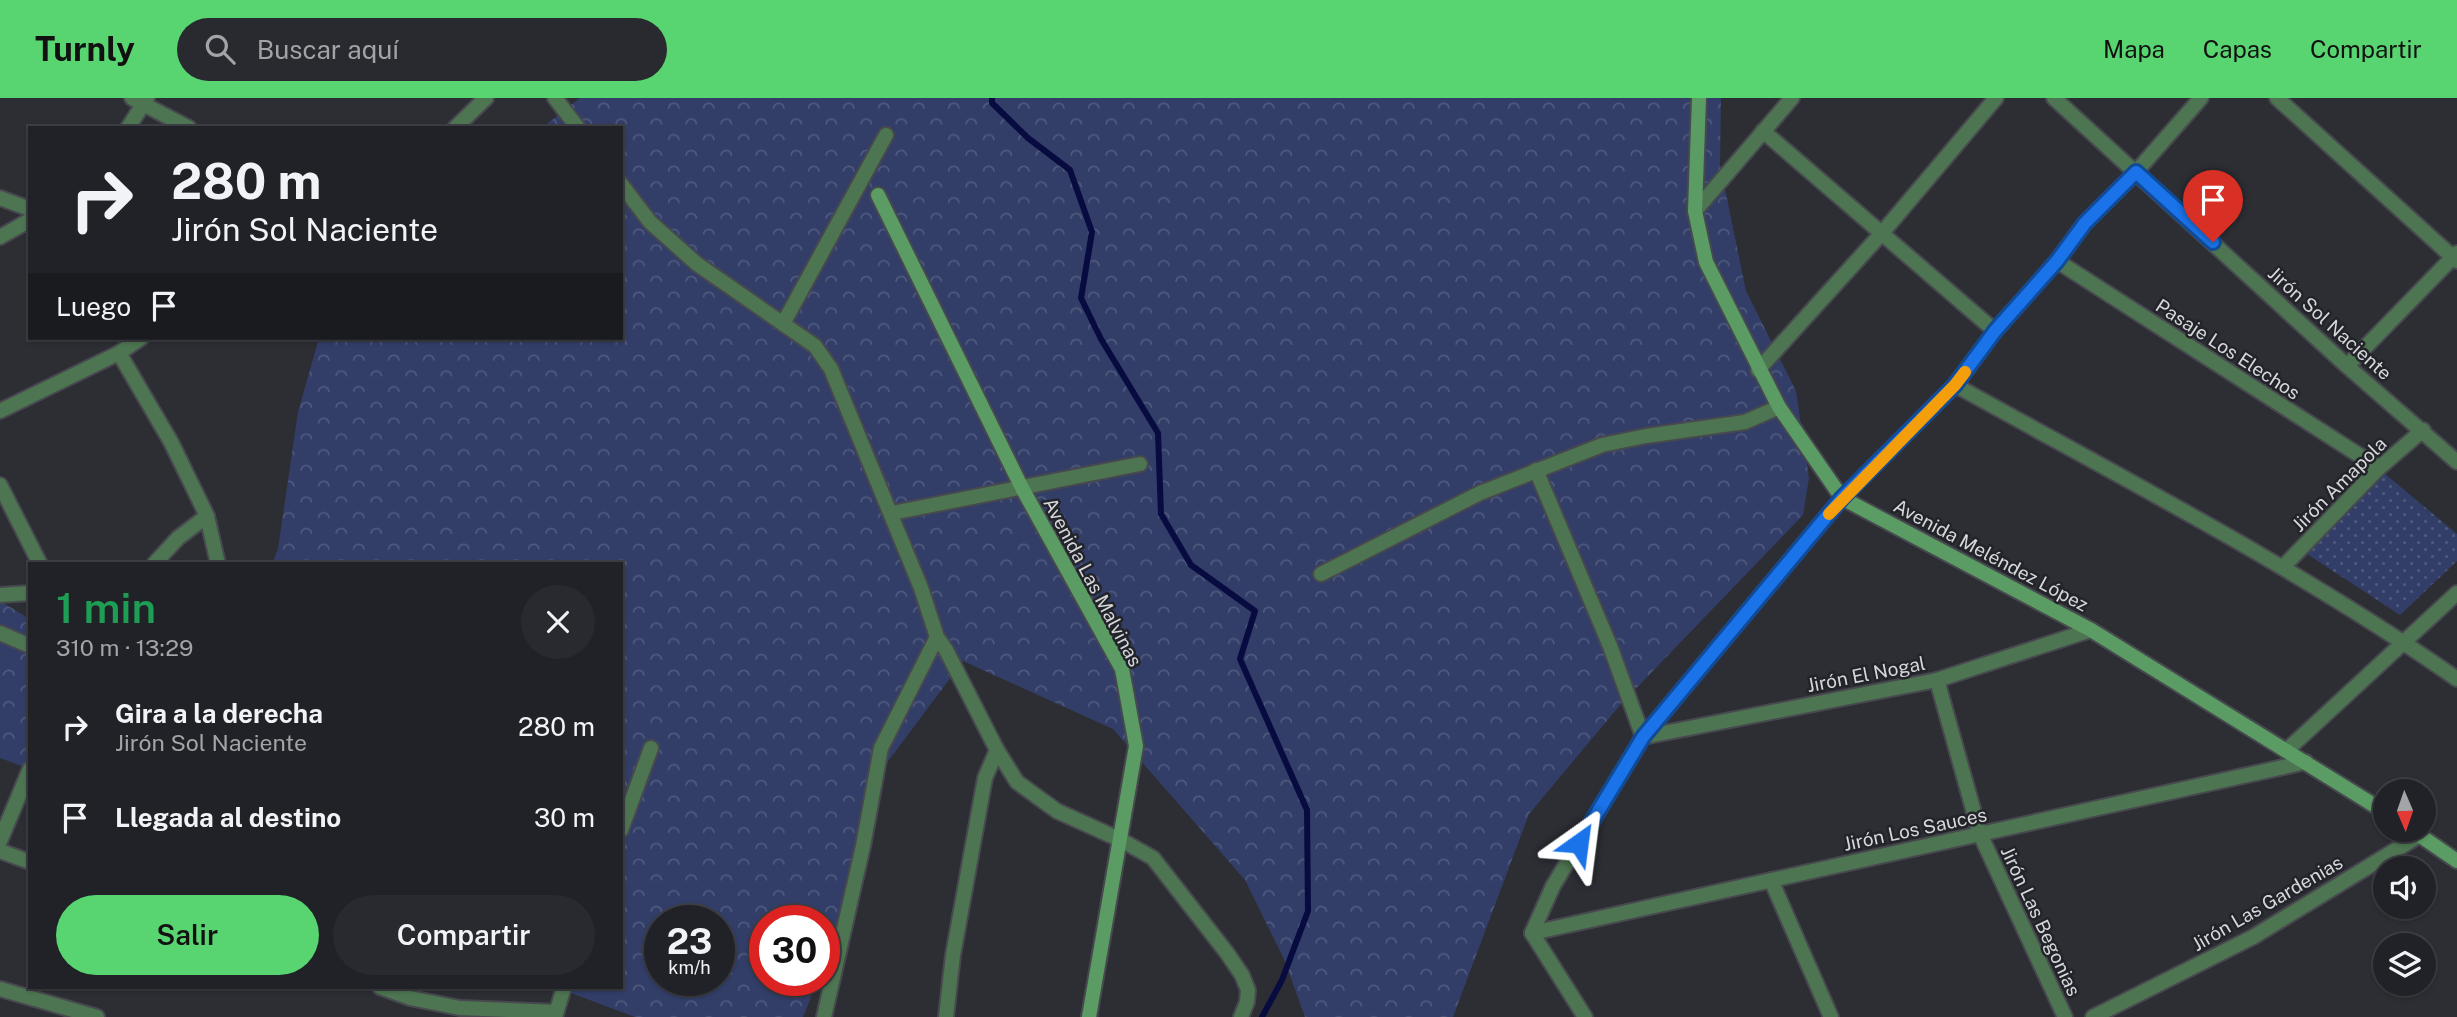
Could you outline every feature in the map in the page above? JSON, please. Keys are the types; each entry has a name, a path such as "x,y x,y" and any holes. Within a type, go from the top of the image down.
{"street":[{"path":"456,126 486,98"},
{"path":"555,98 576,126"},
{"name":"Avenida Meléndez López","path":"1699,98 1695,211 1706,262 1758,370 1779,407 1842,498 2091,630 2373,805"},
{"path":"1695,211 1792,98"},
{"path":"1758,370 1882,233 1996,98"},
{"name":"Jirón Sol Naciente","path":"2054,98 2347,366 2457,462"},
{"path":"1585,1017 1532,933 1553,886 1643,737 1842,498 1955,385 1995,331 2057,261 2085,223 2136,172 2201,98"},
{"path":"2277,98 2456,257 2347,366"},
{"path":"129,126 141,100 186,126"},
{"path":"1763,131 1995,331"},
{"path":"783,324 886,135"},
{"path":"623,187 650,222 697,264 815,346 831,369 892,513 937,637 1017,782 1057,811 1153,858 1242,975 1248,990 1241,1017"},
{"name":"Avenida Las Malvinas","path":"878,195 1021,488 1122,669 1136,746 1089,1017"},
{"path":"0,198 28,208"},
{"path":"0,237 28,221"},
{"name":"Pasaje Los Elechos","path":"2057,261 2379,468"},
{"path":"0,411 119,353 138,340"},
{"path":"119,353 171,442 207,516 218,562"},
{"path":"1955,385 2283,567 2405,642 2457,679"},
{"path":"1321,574 1480,492 1602,445 1745,422 1779,407"},
{"name":"Jirón Amapola","path":"2283,567 2379,468 2423,430"},
{"path":"892,513 1140,464"},
{"path":"1536,470 1610,646 1643,737"},
{"path":"0,485 39,562"},
{"path":"156,562 178,538 207,516"},
{"path":"0,595 28,593"},
{"path":"2286,751 2457,593"},
{"name":"Jirón El Nogal","path":"1643,737 1937,680 2091,630"},
{"path":"0,633 28,645"},
{"path":"824,1017 863,846 881,748 937,637"},
{"name":"Jirón Las Begonias","path":"1937,680 1980,834 2065,1017"},
{"path":"623,825 651,748"},
{"path":"946,1017 953,955 985,778 997,750"},
{"name":"Jirón Los Sauces","path":"1532,933 2306,762"},
{"path":"0,841 28,774"},
{"name":"Jirón Las Gardenias","path":"2092,1017 2253,937 2400,842"},
{"path":"2431,842 2457,860"},
{"path":"0,851 28,861"},
{"path":"1771,880 1831,1017"},
{"path":"0,989 97,1017"},
{"path":"385,989 410,998 460,1008 555,1014 563,989"}],"green space":[{"path":"580,98 1721,98 1720,165 1746,291 1796,391 1809,478 1803,515 1621,704 1529,814 1453,1017 1305,1017 1284,959 1245,880 1113,729 963,661 886,764 840,923 840,905 749,905 749,996 812,996 803,1017 635,1017 560,989 623,989 623,562 273,562 278,549 298,412 318,340 623,340 623,126 545,126"},
{"path":"2384,473 2457,534 2457,561 2400,615 2307,554"},
{"path":"0,601 28,618 28,768 0,758"}],"waterway":[{"path":"992,98 992,103 1028,138 1070,170 1092,232 1081,298 1101,339 1158,433 1161,514 1191,565 1255,611 1240,659 1307,810 1308,911 1282,980 1262,1017"}],"slow traffic":[{"path":"1829,514 1965,372"}],"route":[{"path":"1579,843 1643,737 1842,498 1955,385 1995,331 2057,261 2085,223 2136,172 2213,242"}]}
